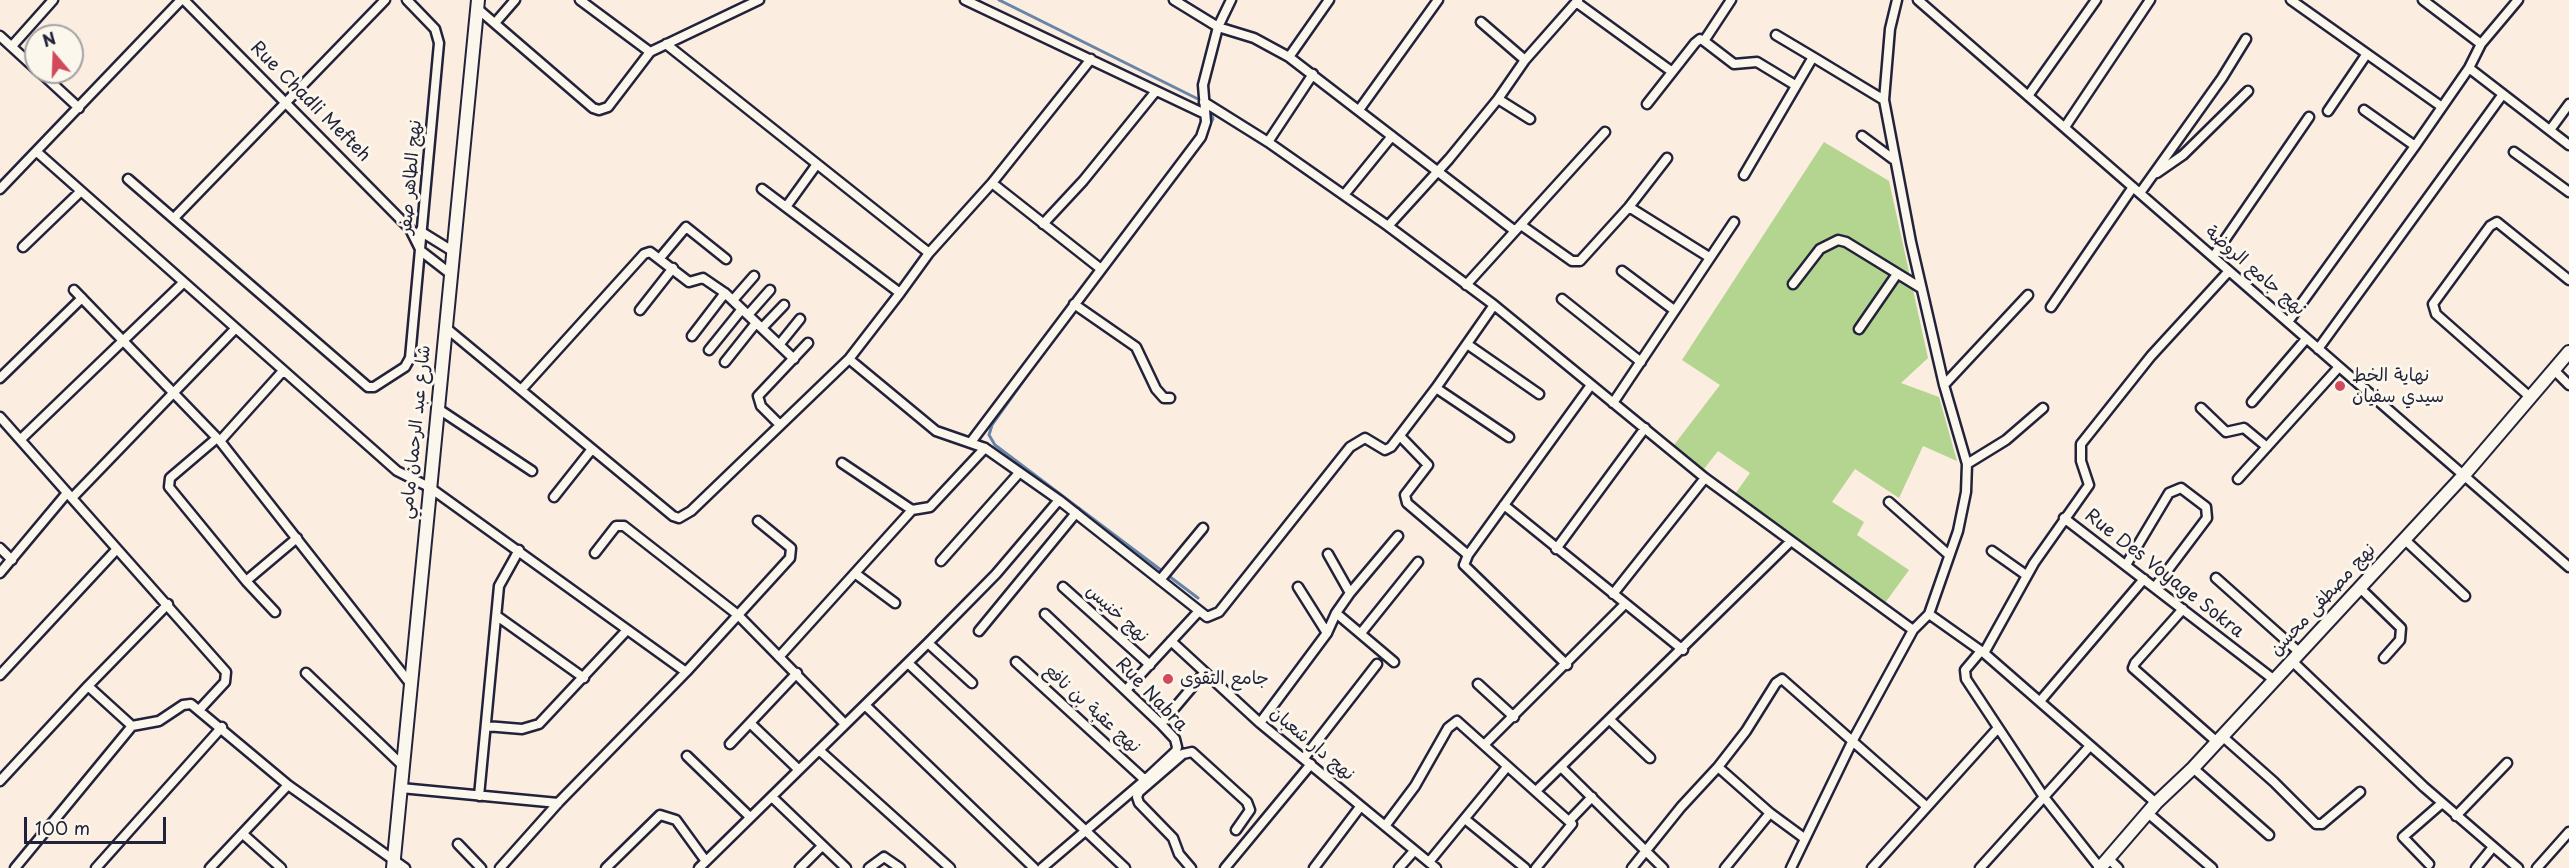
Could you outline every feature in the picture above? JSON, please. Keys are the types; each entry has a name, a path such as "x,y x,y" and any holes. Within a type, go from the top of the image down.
{"street":[{"path":"12,46 53,0"},
{"path":"0,189 183,0"},
{"name":"Rue Chadli Mefteh","path":"183,0 286,101 410,229 420,251"},
{"path":"128,179 174,218 385,0"},
{"name":"نهج الطاهر صفر","path":"174,218 368,387 374,387 405,367 410,358 440,43 435,29 407,0"},
{"path":"495,23 515,0"},
{"path":"580,0 650,52"},
{"path":"478,5 495,23 593,108 599,110 608,107 650,52 759,0"},
{"path":"965,0 1205,114"},
{"path":"1174,0 1218,27 1254,38 1289,57 1437,172 1518,228 1576,262 1629,207 1667,158"},
{"path":"971,442 1201,137 1205,128 1203,85 1218,27 1232,0"},
{"path":"1289,57 1329,0"},
{"path":"1359,110 1438,0"},
{"path":"1704,41 1731,0"},
{"path":"1793,867 1804,838 1853,740 1914,630 1929,614 1963,512 1967,464 1944,385 1921,288 1893,159 1884,100 1890,29 1897,0"},
{"name":"نهج جامع الروضة","path":"1918,0 2569,566"},
{"path":"2028,96 2096,0"},
{"path":"2065,128 2150,0"},
{"path":"2291,0 2301,3 2366,55 2442,107"},
{"path":"2422,0 2481,44"},
{"path":"2288,322 2415,146 2469,68 2481,44 2518,0"},
{"path":"1388,226 1437,172 1498,99 1525,60 1577,1 1671,71"},
{"name":"شارع عبد الرحمان مامي","path":"393,863 409,682 478,5"},
{"path":"1481,22 1525,60"},
{"path":"1776,35 1884,100"},
{"path":"0,36 24,58"},
{"path":"2140,194 2246,39"},
{"path":"1647,104 1697,41 1704,41 1734,64 1757,62 1795,85"},
{"path":"666,44 929,253"},
{"path":"2328,111 2366,55"},
{"path":"1744,175 1813,57"},
{"path":"445,327 592,450 673,516 679,518 691,511 849,359 929,253 992,183 1091,59"},
{"path":"2469,68 2569,145"},
{"path":"1268,142 1313,74"},
{"path":"53,84 79,108"},
{"path":"1043,224 1156,91"},
{"path":"2154,175 2183,155 2248,91"},
{"path":"2318,349 2503,94"},
{"path":"1498,99 1530,119"},
{"path":"1204,102 1268,142 1388,226 1494,305 1705,478 1914,630"},
{"path":"2550,130 2569,104"},
{"path":"2364,110 2415,146"},
{"path":"2213,257 2309,117"},
{"path":"1466,285 1605,132"},
{"path":"1344,195 1392,136"},
{"path":"1862,136 1893,159"},
{"path":"37,152 282,372 397,471 429,487 686,672"},
{"path":"2514,152 2569,192"},
{"path":"786,207 817,164"},
{"path":"992,183 1101,269"},
{"path":"2051,307 2133,187"},
{"path":"762,189 900,292"},
{"path":"23,247 80,192"},
{"path":"1629,207 1709,257"},
{"path":"1613,403 1734,222"},
{"path":"2530,397 2436,314 2433,304 2490,226 2497,222 2569,280"},
{"path":"660,258 686,227 726,259"},
{"path":"410,229 423,231 454,252"},
{"path":"1793,284 1820,249 1838,240 1846,242 1921,288"},
{"path":"420,251 452,276"},
{"path":"521,390 644,254 653,252 689,282 703,278 725,293 794,358"},
{"path":"640,310 673,268"},
{"path":"1623,271 1674,310"},
{"path":"2118,868 2104,863 2044,797 1965,675 1983,652 2026,575 2089,485 2081,461 2081,444 2151,356 2229,271"},
{"path":"1859,329 1897,274"},
{"path":"733,300 754,276"},
{"path":"21,439 183,283"},
{"path":"74,290 218,439 409,682"},
{"path":"709,350 745,312 770,290"},
{"path":"692,336 725,293"},
{"path":"1944,385 2028,296"},
{"path":"0,378 82,298"},
{"path":"1562,299 1641,362"},
{"path":"1074,304 1136,348 1156,389 1164,398 1170,398"},
{"path":"725,362 759,326 784,305"},
{"path":"849,359 936,431 953,439 971,442 985,448 1059,500 1207,617 1219,612 1359,439 1371,440 1385,450 1400,436 1494,305"},
{"path":"779,345 800,319"},
{"path":"0,573 70,495 235,329"},
{"path":"2252,402 2307,339"},
{"path":"779,424 761,406 758,396 808,343"},
{"path":"1467,345 1539,394"},
{"name":"نهج مصطفى محسن","path":"2104,863 2149,814 2156,803 2193,768 2272,679 2463,475 2569,352"},
{"path":"2238,479 2339,367"},
{"path":"2554,370 2569,385"},
{"path":"275,612 246,581 168,484 170,478 218,439 282,372"},
{"path":"1567,665 1465,567 1468,555 1591,385"},
{"path":"1436,388 1509,437"},
{"path":"437,408 531,471"},
{"path":"1967,464 2006,440 2043,408"},
{"path":"2201,408 2226,432 2244,428 2267,447"},
{"path":"0,417 226,672 225,682 200,709"},
{"path":"1556,549 1645,428"},
{"path":"1400,436 1428,465 1405,495 1407,503 1468,555"},
{"path":"779,657 912,510 930,507 985,448"},
{"path":"554,497 592,450"},
{"path":"842,463 912,510"},
{"path":"941,561 1019,473"},
{"path":"1613,594 1705,478"},
{"path":"2126,565 2169,494 2181,488 2206,507 2207,518 2155,587"},
{"path":"699,868 928,644 996,574 1059,500"},
{"path":"1889,502 1949,555"},
{"path":"1504,505 1683,650"},
{"path":"979,631 1076,513"},
{"name":"Rue Des Voyage Sokra","path":"2064,518 2272,679"},
{"path":"500,868 558,803 686,672 790,558 792,551 758,521"},
{"path":"595,553 616,526 624,526 738,615 845,724"},
{"path":"1160,580 1203,528"},
{"path":"1260,723 1327,633 1336,613 1350,593 1398,536"},
{"path":"246,581 297,538"},
{"path":"2404,539 2465,596"},
{"path":"1536,792 1683,650 1791,540"},
{"path":"0,548 12,560"},
{"path":"0,675 117,549"},
{"path":"479,796 501,580 519,550"},
{"path":"1992,551 2026,575"},
{"path":"1328,554 1350,593"},
{"path":"1361,633 1418,562"},
{"path":"856,574 895,603"},
{"path":"2216,578 2442,803 2518,868"},
{"path":"2041,700 2144,579"},
{"name":"نهج خنيس","path":"1063,587 1150,665"},
{"path":"2360,587 2401,628 2400,640 2384,658"},
{"path":"1298,588 1327,633"},
{"path":"0,781 168,604"},
{"path":"1484,745 1567,665 1625,604"},
{"path":"2183,609 2135,663 2133,669 2274,782 2316,824 2322,824 2360,792"},
{"path":"1126,690 1199,611"},
{"path":"1336,613 1394,662"},
{"name":"Rue Nabra","path":"1042,868 1176,751 1175,739 1161,724 1046,614"},
{"path":"1929,614 1983,652 2041,700 2089,747 2156,803"},
{"path":"497,616 584,678"},
{"path":"486,726 522,729 539,724 627,630"},
{"name":"نهج دار شعبان","path":"1171,641 1260,723 1432,865"},
{"path":"928,644 972,683"},
{"name":"نهج عقبة بن نافع","path":"1016,662 1145,780"},
{"path":"908,663 1120,866"},
{"path":"1225,868 1307,761 1377,664"},
{"path":"306,673 401,764"},
{"path":"730,744 796,673"},
{"path":"1161,724 1204,673"},
{"path":"1632,868 1746,732 1776,683 1782,679 1926,806"},
{"path":"1478,684 1515,717"},
{"path":"88,686 132,726"},
{"path":"15,868 132,726 159,721 183,705 191,704 222,727 288,785 393,863 405,868"},
{"path":"866,706 1034,868"},
{"path":"1610,720 1650,758"},
{"path":"1385,826 1415,786 1452,723 1459,722 1570,820 1571,828 1536,868"},
{"path":"750,723 798,769"},
{"path":"96,868 222,727"},
{"path":"1872,868 1998,728"},
{"path":"1980,868 2089,747"},
{"path":"819,750 950,868"},
{"path":"1191,868 1179,854 1173,838 1139,803 1137,797 1139,792 1183,754 1191,752 1247,802 1250,810 1236,830"},
{"path":"687,756 750,817"},
{"path":"2456,816 2507,763"},
{"path":"1432,865 1465,819 1508,767"},
{"path":"1561,767 1644,852 1663,868"},
{"path":"1718,767 1770,813 1804,838"},
{"path":"2193,768 2269,836"},
{"path":"210,868 288,785"},
{"path":"401,788 558,803"},
{"path":"772,797 846,868"},
{"path":"1570,820 1592,797"},
{"path":"2429,864 2403,837 2442,803"},
{"path":"1314,868 1360,807"},
{"path":"1725,868 1770,813"},
{"path":"2149,814 2212,868"},
{"path":"606,868 660,815 676,820 705,860"},
{"path":"1465,819 1525,868"},
{"path":"2537,868 2569,832"},
{"path":"243,834 281,868"},
{"path":"458,844 481,868"},
{"path":"800,868 822,846"},
{"path":"2476,868 2493,847"},
{"path":"1399,868 1414,850"},
{"path":"869,868 884,857 900,868"}],"green space":[{"path":"1824,142 1889,181 1928,358 1901,383 1939,397 1957,461 1923,446 1899,498 1855,469 1832,502 1864,522 1857,535 1909,570 1885,603 1735,494 1750,473 1718,451 1704,469 1674,445 1720,385 1682,360"}],"waterway":[{"path":"999,0 1202,101"},
{"path":"1209,125 1213,119 1210,109"},
{"path":"1057,334 992,425 989,435 995,445 1198,598"}],"place":[{"name":"نهاية الخط سيدي سفيان","path":"2340,386"},
{"name":"جامع التقوى","path":"1168,679"}]}
